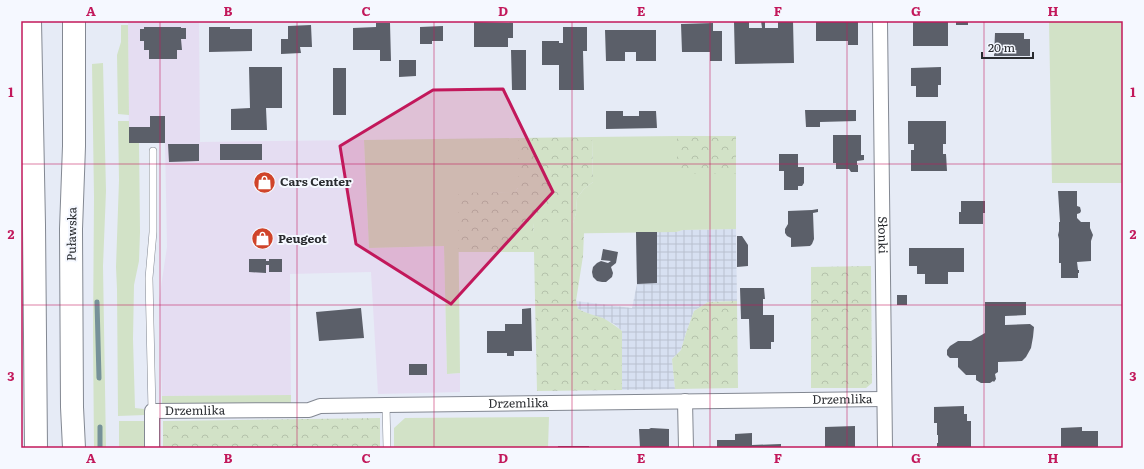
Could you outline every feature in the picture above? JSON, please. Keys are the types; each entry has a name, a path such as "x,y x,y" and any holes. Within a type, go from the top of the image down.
{"main road":[{"path":"30,21 36,448"},
{"name":"Puławska","path":"74,21 74,146 71,236 72,408 74,448"}],"street":[{"name":"Słonki","path":"880,21 885,448"},
{"name":"Drzemlika","path":"152,411 308,410 320,406 884,399"},
{"path":"685,401 686,448"},
{"path":"152,411 152,448"}],"lane":[{"path":"152,411 149,278 153,232 153,151"},
{"path":"386,405 387,448"}],"highlighted area":[{"path":"503,89 553,192 451,304 356,244 340,146 433,90"}],"shaded area":[{"path":"128,21 199,21 200,142 364,140 369,248 444,246 447,374 460,373 460,392 378,394 371,272 290,274 291,395 162,396 159,300 167,247 165,143 129,143"},
{"path":"736,229 737,301 708,302 694,311 681,350 672,359 675,389 622,390 622,331 614,324 578,309 576,301 632,308 637,284 636,232"}],"green space":[{"path":"1049,21 1123,21 1123,183 1052,183"},
{"path":"121,25 128,25 129,115 118,114 117,55 121,42"},
{"path":"103,63 106,191 103,266 106,448 94,448 94,197 92,64"},
{"path":"118,121 129,121 129,143 139,143 140,232 139,261 134,285 133,339 135,408 144,409 145,415 118,416 116,267 119,180"},
{"path":"677,136 677,174 736,174 736,229 683,230 676,232 534,234 533,223 573,223 576,213 577,198 584,189 593,182 592,137"},
{"path":"677,136 736,136 736,174 677,174"},
{"path":"592,137 593,182 584,189 577,198 576,213 573,224 533,223 534,233 584,233 583,256 576,301 578,309 603,318 622,331 622,390 537,391 534,252 458,252 458,193 515,192 518,188 518,138"},
{"path":"518,138 518,188 515,192 458,194 460,373 447,374 444,246 369,248 364,140"},
{"path":"871,266 872,383 866,388 811,388 811,267"},
{"path":"737,301 738,388 675,389 672,359 681,350 694,311 708,302"},
{"path":"291,395 291,406 162,407 162,396"},
{"path":"549,417 548,448 394,448 394,428 405,418"},
{"path":"380,418 380,448 163,448 163,421"},
{"path":"119,421 146,421 147,448 119,448"}],"building":[{"path":"761,21 765,21 765,28 778,28 778,21 793,21 794,63 735,64 734,22 749,22 749,28 762,28"},
{"path":"816,21 858,21 858,45 848,45 848,41 816,41"},
{"path":"913,21 948,21 948,46 913,46"},
{"path":"956,21 968,21 968,25 956,25"},
{"path":"474,22 513,23 513,38 508,38 508,47 474,47"},
{"path":"376,23 390,23 391,61 380,61 380,50 353,50 353,28 376,27"},
{"path":"713,23 713,31 722,31 722,61 710,61 710,52 682,52 681,24"},
{"path":"311,25 312,47 300,47 301,53 281,54 281,39 288,39 288,26"},
{"path":"443,26 443,41 432,41 432,44 420,44 420,27"},
{"path":"144,27 186,28 186,39 181,39 182,50 177,50 177,59 149,59 149,50 144,50 144,41 140,41 140,29 144,29"},
{"path":"209,27 252,29 252,51 209,52"},
{"path":"563,27 587,27 587,51 583,51 584,90 559,90 559,65 542,65 542,41 559,41 559,43 563,43"},
{"path":"605,30 656,30 656,61 636,61 636,52 625,52 625,61 606,61"},
{"path":"995,33 1024,33 1024,39 1030,39 1030,56 994,56"},
{"path":"511,50 526,50 526,90 512,90"},
{"path":"399,60 416,60 416,76 399,77"},
{"path":"249,67 282,67 282,108 266,108 267,130 231,130 231,109 250,108"},
{"path":"941,67 941,85 938,85 938,97 916,97 916,86 911,86 911,68"},
{"path":"333,68 346,68 346,115 333,115"},
{"path":"805,110 856,110 856,121 820,122 820,127 806,127"},
{"path":"606,111 623,111 623,116 639,116 639,111 656,111 657,128 606,129"},
{"path":"150,116 165,116 165,143 129,143 129,127 150,127"},
{"path":"908,121 946,121 946,144 943,144 943,154 946,154 947,171 911,171 911,150 914,150 914,144 908,144"},
{"path":"833,135 861,135 861,155 864,155 864,160 857,161 858,172 851,172 849,169 836,169 836,163 833,163"},
{"path":"168,144 199,144 199,161 169,162"},
{"path":"220,144 262,144 262,160 220,160"},
{"path":"779,154 798,154 798,167 804,167 804,183 802,186 798,186 798,190 784,190 784,171 779,171"},
{"path":"1058,191 1077,191 1077,206 1080,207 1081,211 1077,214 1077,218 1081,222 1090,222 1090,228 1093,235 1091,241 1091,261 1077,262 1079,270 1078,278 1061,278 1058,235 1060,222"},
{"path":"961,201 985,201 983,224 959,224"},
{"path":"818,209 818,212 813,213 814,239 812,244 810,246 791,247 791,238 785,233 785,229 788,224 788,211"},
{"path":"636,232 657,232 657,283 637,284"},
{"path":"737,236 742,236 748,245 748,266 737,267"},
{"path":"909,248 964,248 964,272 948,272 948,284 925,284 925,274 917,274 917,266 909,266"},
{"path":"603,249 618,252 616,263 611,267 613,273 612,277 606,282 597,281 593,277 592,272 593,267 597,263 601,261 608,263 611,261 601,260"},
{"path":"249,259 266,259 266,261 269,261 269,259 282,259 282,272 269,272 269,265 266,265 266,273 249,272"},
{"path":"740,288 764,288 765,299 763,299 763,315 774,315 774,342 771,342 771,349 750,349 749,319 741,319"},
{"path":"897,295 907,295 907,305 897,305"},
{"path":"985,302 1026,302 1026,315 1005,316 1005,325 1030,324 1034,327 1031,348 1026,357 1022,361 998,362 998,372 995,374 996,379 994,382 993,381 990,383 981,383 976,380 976,375 966,375 958,367 958,358 950,358 947,355 947,350 950,346 958,341 971,341 985,333"},
{"path":"361,308 364,338 319,341 316,312"},
{"path":"531,308 532,351 514,351 514,356 507,356 507,353 487,353 487,331 505,331 505,324 522,324 522,309"},
{"path":"409,364 427,364 427,375 409,375"},
{"path":"964,406 964,414 967,414 967,421 971,421 971,448 937,448 938,435 937,423 934,423 934,407"},
{"path":"855,426 855,448 825,448 825,427"},
{"path":"1082,427 1082,431 1098,431 1098,448 1061,448 1061,428"},
{"path":"639,429 669,429 669,448 640,448"},
{"path":"752,433 752,445 781,444 781,448 717,448 717,440 735,440 735,434"},
{"path":"558,446 589,446 589,448 558,448"}],"waterway":[{"path":"97,302 99,378"},
{"path":"100,427 100,448"}],"place":[{"name":"Cars Center","path":"265,182"},
{"name":"Peugeot","path":"263,239"}]}
